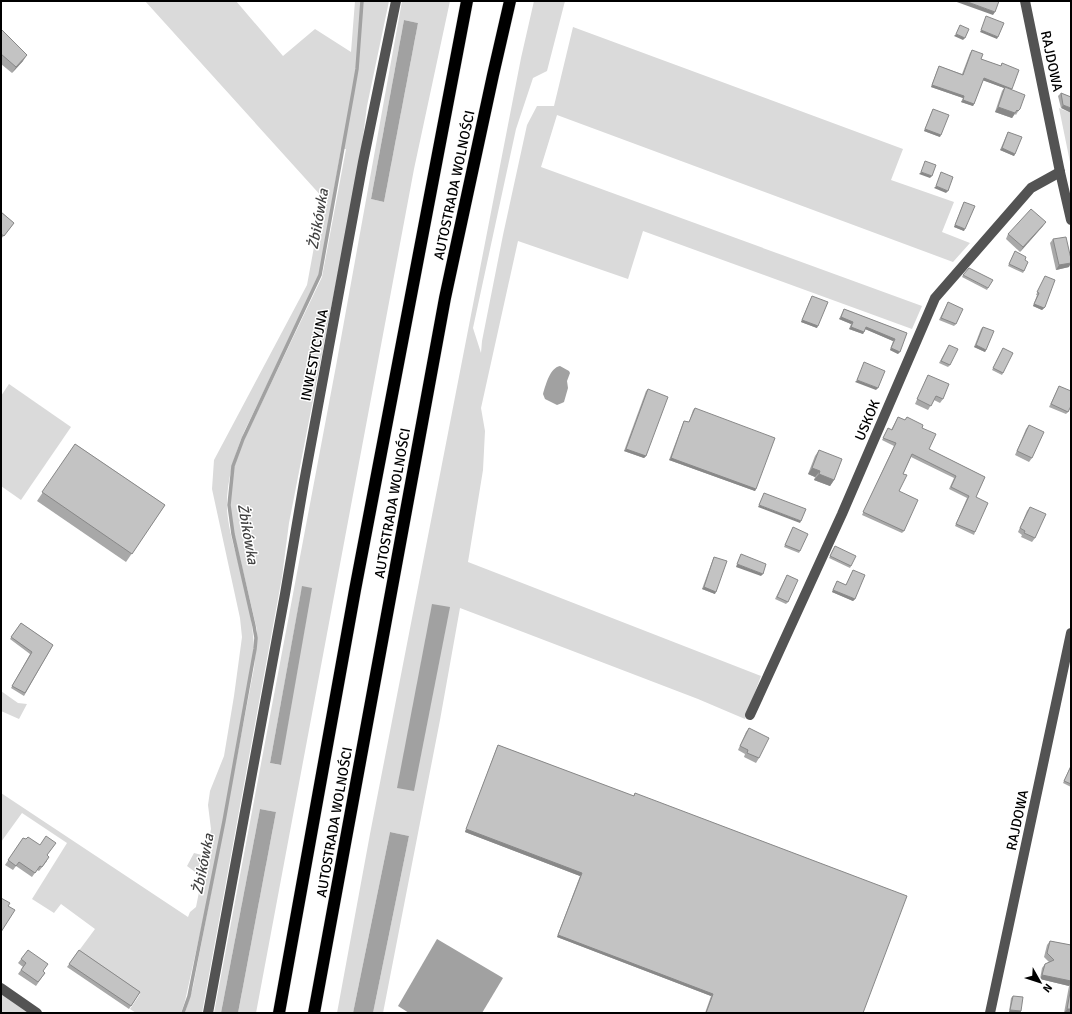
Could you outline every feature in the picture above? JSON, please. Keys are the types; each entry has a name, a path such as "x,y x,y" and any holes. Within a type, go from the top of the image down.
{"highway":[{"path":"279,1013 430,187 467,1"},
{"name":"AUTOSTRADA WOLNOŚCI","path":"314,1013 445,298 492,75 510,1"}],"street":[{"name":"INWESTYCYJNA","path":"208,1011 363,162 396,1"},
{"name":"RAJDOWA","path":"1025,1 1071,220"},
{"name":"USKOK","path":"750,715 842,514 935,298 1031,188 1060,172"},
{"name":"RAJDOWA","path":"990,1013 1071,633"},
{"path":"1,988 37,1013"}],"shaded area":[{"path":"145,1 236,1 283,56 315,29 351,52 355,1 389,1 367,106 360,160 289,523 282,577 202,1013 185,1013 193,987 254,668 257,641 257,630 232,524 230,503 234,467 241,446 322,277 346,149 341,149 319,277 244,432 237,450 229,480 227,499 228,520 250,615 254,640 254,653 217,857 185,1001 181,1013 136,1013 130,1009 140,994 78,952 95,929 61,904 54,913 32,899 67,843 22,813 1,842 1,793 188,917 190,912 196,907 202,877 187,866 194,853 206,856 211,829 208,805 210,791 224,756 242,637 240,618 212,489 214,460 307,285 323,198"},
{"path":"402,1 450,1 414,169 256,1013 238,1013 276,812 260,809 221,1013 214,1013 336,366","holes":["404,20 418,23 384,202 371,199","302,587 281,765 280,765 270,763"]},
{"path":"534,1 565,1 547,71 533,78 516,129 473,328 481,353 482,341 503,235 527,125 537,106 554,106 573,27 903,149 891,180 954,202 942,232 970,243 953,262 557,115 541,167 922,306 912,329 643,231 628,279 518,241 481,408 485,431 483,470 468,562 761,676 745,719 698,699 460,608 440,720 383,1013 373,1013 409,836 390,832 353,1013 337,1013 370,834 521,58"},
{"path":"404,20 418,23 384,202 371,199"},
{"path":"1059,108 1071,113 1071,163 1070,162"},
{"path":"560,366 570,373 567,381 568,388 564,402 557,405 545,399 543,394 551,373"},
{"path":"9,384 71,427 21,500 1,486 1,396"},
{"path":"302,586 312,588 281,765 270,763"},
{"path":"432,604 450,607 414,791 397,788"},
{"path":"1,691 18,703 27,704 19,719 1,711"},
{"path":"260,809 276,812 238,1013 221,1013"},
{"path":"390,832 409,836 373,1013 353,1013"},
{"path":"437,939 503,978 482,1013 409,1013 398,1006"},
{"path":"1,993 30,1013 1,1013"}],"building":[{"path":"965,1 999,1 995,12"},
{"path":"986,16 1004,23 998,37 981,30"},
{"path":"960,25 969,29 965,38 956,34"},
{"path":"1,29 27,55 16,67 1,54"},
{"path":"972,50 983,54 981,59 1001,66 1002,63 1019,70 1012,89 984,78 974,104 963,100 964,96 932,85 939,66 963,75"},
{"path":"1005,87 1025,95 1020,109 1015,113 998,107"},
{"path":"1061,93 1071,97 1071,108 1063,105"},
{"path":"933,109 949,115 941,135 925,129"},
{"path":"1008,132 1022,137 1015,154 1002,148"},
{"path":"925,161 936,165 932,176 921,172"},
{"path":"941,172 953,177 948,191 936,186"},
{"path":"964,202 975,206 965,229 955,225"},
{"path":"1031,209 1046,222 1023,247 1008,234"},
{"path":"1,212 14,223 4,236 1,234"},
{"path":"1066,237 1071,263 1059,265 1053,239"},
{"path":"1015,251 1026,257 1025,260 1028,262 1024,271 1009,264"},
{"path":"969,268 993,280 988,288 963,275"},
{"path":"1045,276 1055,280 1044,308 1034,304 1039,293 1037,292"},
{"path":"812,296 828,302 818,326 802,320"},
{"path":"948,302 963,309 956,324 941,318"},
{"path":"844,309 907,333 900,352 891,348 895,339 866,327 864,332 851,327 853,322 841,317"},
{"path":"983,327 994,331 986,350 976,345"},
{"path":"949,345 958,349 950,365 941,361"},
{"path":"1003,348 1013,353 1003,373 993,368"},
{"path":"864,362 885,371 878,388 857,380"},
{"path":"928,375 949,384 943,399 936,396 931,406 917,399"},
{"path":"1059,386 1071,391 1071,406 1068,412 1051,404"},
{"path":"648,389 668,397 646,456 626,449"},
{"path":"695,408 775,438 756,489 671,458 684,421 689,422"},
{"path":"898,417 905,420 907,417 923,425 922,428 936,434 929,449 985,477 976,497 988,503 975,532 956,524 969,496 951,487 956,476 912,454 903,474 907,475 899,491 918,500 904,531 863,512 896,443 883,438 888,428 892,430"},
{"path":"1029,425 1044,432 1032,458 1017,451"},
{"path":"75,444 165,505 132,554 42,492"},
{"path":"819,450 842,459 834,480 819,474 820,471 812,468"},
{"path":"764,493 806,509 801,521 759,505"},
{"path":"1030,507 1046,514 1035,538 1024,533 1025,531 1020,528"},
{"path":"793,527 808,534 800,551 785,545"},
{"path":"835,546 856,556 851,566 830,556"},
{"path":"741,554 766,564 763,574 737,564"},
{"path":"714,557 727,561 716,592 704,587"},
{"path":"853,570 865,575 855,599 833,590 837,581 846,585"},
{"path":"787,575 798,580 788,602 777,597"},
{"path":"21,623 53,645 25,693 12,686 32,652 11,637"},
{"path":"749,728 769,738 759,758 747,753 748,750 740,746"},
{"path":"498,745 634,796 635,793 907,896 863,1013 706,1013 713,994 558,935 582,873 466,829"},
{"path":"1071,766 1071,784 1064,781"},
{"path":"46,836 56,843 47,855 49,857 42,867 40,866 35,873 19,862 16,866 8,860 23,838 26,839 28,837 40,845"},
{"path":"1,898 10,903 8,906 15,910 1,932"},
{"path":"1050,941 1071,945 1071,981 1042,975 1045,964 1054,960 1047,953"},
{"path":"28,950 48,964 43,971 45,973 38,982 21,970 26,963 21,959"},
{"path":"79,950 140,992 131,1006 69,964"},
{"path":"1071,987 1071,1009 1067,1009"},
{"path":"1013,996 1023,997 1021,1011 1010,1010"}],"waterway":[{"name":"Żbikówka","path":"183,1013 189,996 224,821 255,649 256,638 254,626 233,534 229,505 233,466 243,439 320,275 357,69 362,1"}]}
